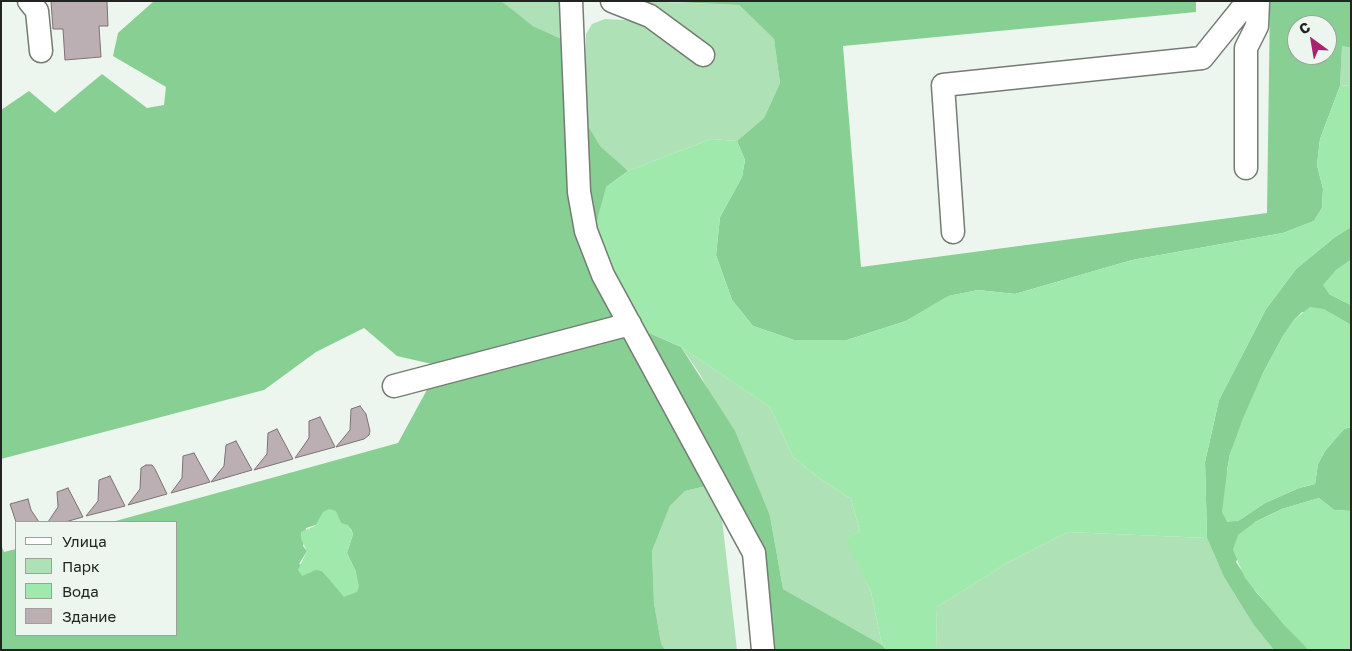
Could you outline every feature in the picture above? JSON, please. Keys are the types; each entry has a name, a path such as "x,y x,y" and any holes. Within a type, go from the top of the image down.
{"street":[{"path":"29,1 38,11 41,51"},
{"path":"571,1 579,192 586,231 603,275 754,553 763,650"},
{"path":"612,1 650,16 703,55"},
{"path":"953,232 943,85 1202,58 1248,1"},
{"path":"1246,168 1246,48 1256,26 1258,1"},
{"path":"394,386 630,324"}],"green space":[{"path":"561,1 566,41 533,26 500,2"},
{"path":"639,1 739,5 774,39 780,83 764,118 737,141 711,139 628,171 615,161 601,147 585,121 586,34 592,24 605,19 643,21"},
{"path":"1342,46 1351,48 1351,85 1340,86"},
{"path":"681,347 770,407 793,457 819,478 851,499 860,531 846,539 871,592 882,645 783,589 770,516 700,374"},
{"path":"710,485 721,510 737,650 665,650 661,643 654,603 652,551 670,506 685,491"},
{"path":"1068,532 1207,538 1224,577 1253,624 1274,650 936,650 937,607 1007,563"}],"shaded area":[{"path":"154,1 501,1 533,26 566,41 575,196 621,320 445,367 397,356 364,328 316,352 264,390 1,459 1,110 29,91 55,113 102,74 147,108 164,105 166,87 113,56 118,33"},
{"path":"652,1 1196,1 1196,12 843,46 861,267 1267,213 1270,1 1351,1 1351,48 1342,46 1340,86 1320,139 1317,165 1323,189 1322,208 1314,221 1283,233 1132,260 1015,294 978,290 949,296 906,321 847,340 794,340 753,326 732,300 716,255 720,217 742,177 745,160 737,141 764,118 780,83 774,39 739,5"},
{"path":"585,121 601,147 628,171 606,187 604,255 590,231"},
{"path":"1351,227 1351,260 1335,271 1329,294 1351,305 1351,325 1332,314 1302,312 1294,320 1263,373 1230,454 1227,471 1238,521 1265,503 1299,488 1315,484 1318,464 1325,451 1344,429 1351,427 1351,511 1334,510 1319,498 1282,509 1255,522 1236,562 1256,592 1309,650 1274,650 1253,624 1224,577 1207,538 1205,462 1219,400 1266,309 1296,269 1335,237"},
{"path":"638,328 681,347 735,431 770,516 783,589 882,645 887,650 769,650 758,551"},
{"path":"627,332 710,485 685,491 670,506 652,551 654,603 661,643 665,650 1,650 1,545 4,552 15,549 15,636 178,636 178,521 116,521 398,443 429,386","holes":["338,518 341,523 351,529 353,534 347,553 356,572 327,576 322,571 299,564 307,551 303,546 306,528"]}],"water":[{"path":"1351,85 1351,227 1335,237 1296,269 1266,309 1219,400 1205,462 1207,538 1068,532 1007,563 937,607 936,650 887,650 882,645 871,592 845,539 860,531 851,499 819,478 793,457 770,407 681,347 638,328 604,255 596,224 606,187 628,171 711,139 737,141 745,160 742,177 720,217 716,255 732,300 753,326 794,340 847,340 906,321 948,296 978,290 1015,294 1132,260 1283,233 1314,221 1322,208 1323,189 1317,165 1320,139 1340,86"},
{"path":"1351,260 1351,305 1329,294 1323,285 1335,271"},
{"path":"1310,307 1324,309 1351,325 1351,427 1344,429 1325,451 1318,464 1315,484 1299,488 1265,503 1238,521 1227,522 1222,512 1227,471 1230,454 1243,418 1263,373 1283,336 1294,320"},
{"path":"1319,498 1334,510 1351,511 1351,650 1309,650 1284,625 1245,578 1233,550 1238,535 1255,522 1282,509"},
{"path":"329,509 336,511 341,523 348,525 353,534 347,553 356,572 359,586 357,592 344,597 322,571 316,570 302,576 298,570 307,551 301,539 301,532 315,526 323,512"}],"building":[{"path":"51,1 107,1 108,26 99,26 101,57 65,60 63,29 53,29"},
{"path":"360,406 366,414 370,431 369,435 364,439 336,447 350,430 351,409"},
{"path":"320,417 335,447 295,458 309,438 309,421"},
{"path":"277,429 293,459 254,470 267,454 268,433"},
{"path":"236,441 252,470 211,482 224,466 226,445"},
{"path":"194,453 210,482 171,493 182,478 183,456"},
{"path":"146,465 152,465 155,469 167,494 128,505 140,489 141,468"},
{"path":"110,476 125,506 86,516 98,501 99,480"},
{"path":"68,488 83,517 69,521 49,521 58,507 57,492"},
{"path":"28,499 31,510 38,521 16,521 10,504"}]}
